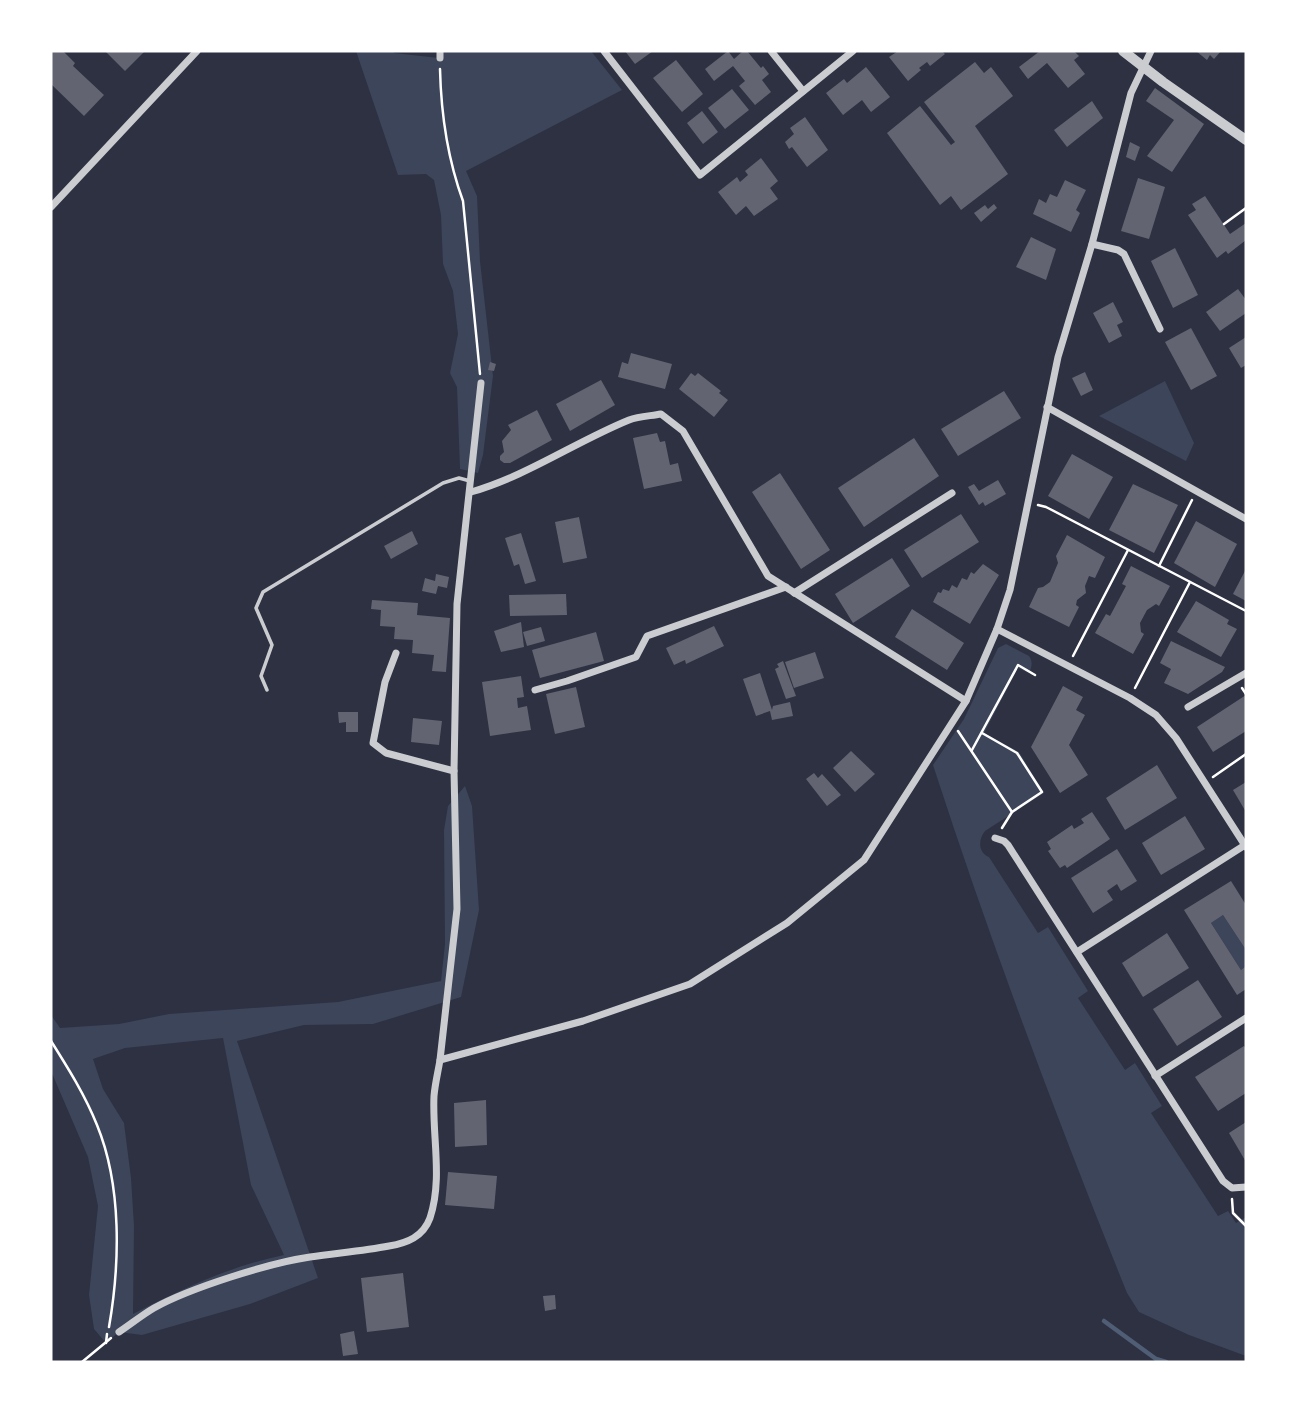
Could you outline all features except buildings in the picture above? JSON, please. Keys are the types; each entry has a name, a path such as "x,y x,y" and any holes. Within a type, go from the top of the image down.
{"street":[{"path":"51,206 197,51"},
{"path":"604,51 700,175 853,51"},
{"path":"771,51 803,91"},
{"path":"1123,51 1246,140"},
{"path":"440,1060 583,1021 690,984 787,923 864,860 966,701 998,629 1010,590 1058,357 1092,244 1131,93 1151,51"},
{"path":"1092,244 1124,254 1160,329"},
{"path":"119,1332 156,1307 208,1286 309,1257 358,1252 418,1238 430,1219 436,1147 434,1096 457,909 454,771 457,604 481,383"},
{"path":"1047,407 1246,519"},
{"path":"471,492 491,487 631,419 661,414 683,431 768,576 966,701"},
{"path":"793,593 952,493"},
{"path":"535,690 636,657 647,636 786,587"},
{"path":"998,629 1145,706 1164,722 1246,846 1077,952"},
{"path":"397,653 385,682 373,743 386,753 454,771"},
{"path":"1188,707 1246,673"},
{"path":"995,838 1008,845 1217,1172 1232,1188 1246,1187"},
{"path":"1155,1076 1246,1018"}],"lane":[{"path":"267,690 261,676 272,645 256,608 263,592 443,483 459,478 472,481"}],"path":[{"path":"440,55 441,89 454,177 463,201 481,383"},
{"path":"1224,224 1246,208"},
{"path":"1160,566 1196,493"},
{"path":"1028,503 1045,507 1246,611"},
{"path":"1068,665 1128,550"},
{"path":"1130,698 1190,582"},
{"path":"972,751 1018,666 1035,675"},
{"path":"953,722 1012,812"},
{"path":"982,733 1016,752 1042,792 1012,812 995,838"},
{"path":"1205,783 1246,754"},
{"path":"51,1041 78,1086 98,1127 106,1153 117,1214 112,1307 106,1343"},
{"path":"1232,1188 1233,1213 1246,1226"},
{"path":"82,1362 119,1332"}],"shaded area":[{"path":"356,51 393,51 439,58 440,51 591,51 622,90 466,171 477,196 480,261 493,376 483,455 478,473 460,469 457,387 450,373 458,334 453,291 443,264 441,215 434,180 426,174 398,175"},
{"path":"1165,381 1194,443 1186,461 1099,416"},
{"path":"1006,644 1029,656 1031,669 1029,673 1018,668 984,733 1019,752 1044,793 985,831 980,842 981,849 989,857 1038,933 1048,927 1088,991 1078,998 1125,1070 1135,1063 1162,1106 1151,1113 1218,1216 1228,1211 1236,1223 1246,1217 1246,1356 1189,1335 1139,1312 1127,1293 1026,1031 955,832 933,765 964,719 998,648"},
{"path":"465,786 472,806 479,910 461,997 373,1024 304,1025 237,1041 318,1278 250,1304 142,1335 119,1332 106,1343 94,1329 89,1295 98,1206 88,1157 51,1071 51,1015 60,1028 119,1024 169,1014 338,1002 441,981 445,944 444,830 448,806","holes":["223,1038 251,1185 284,1255 207,1279 133,1314 134,1226 124,1123 103,1089 93,1059 125,1048"]},
{"path":"1223,915 1246,950 1246,966 1241,970 1211,923"}],"waterway":[{"path":"1104,1321 1156,1359 1166,1362"}]}
